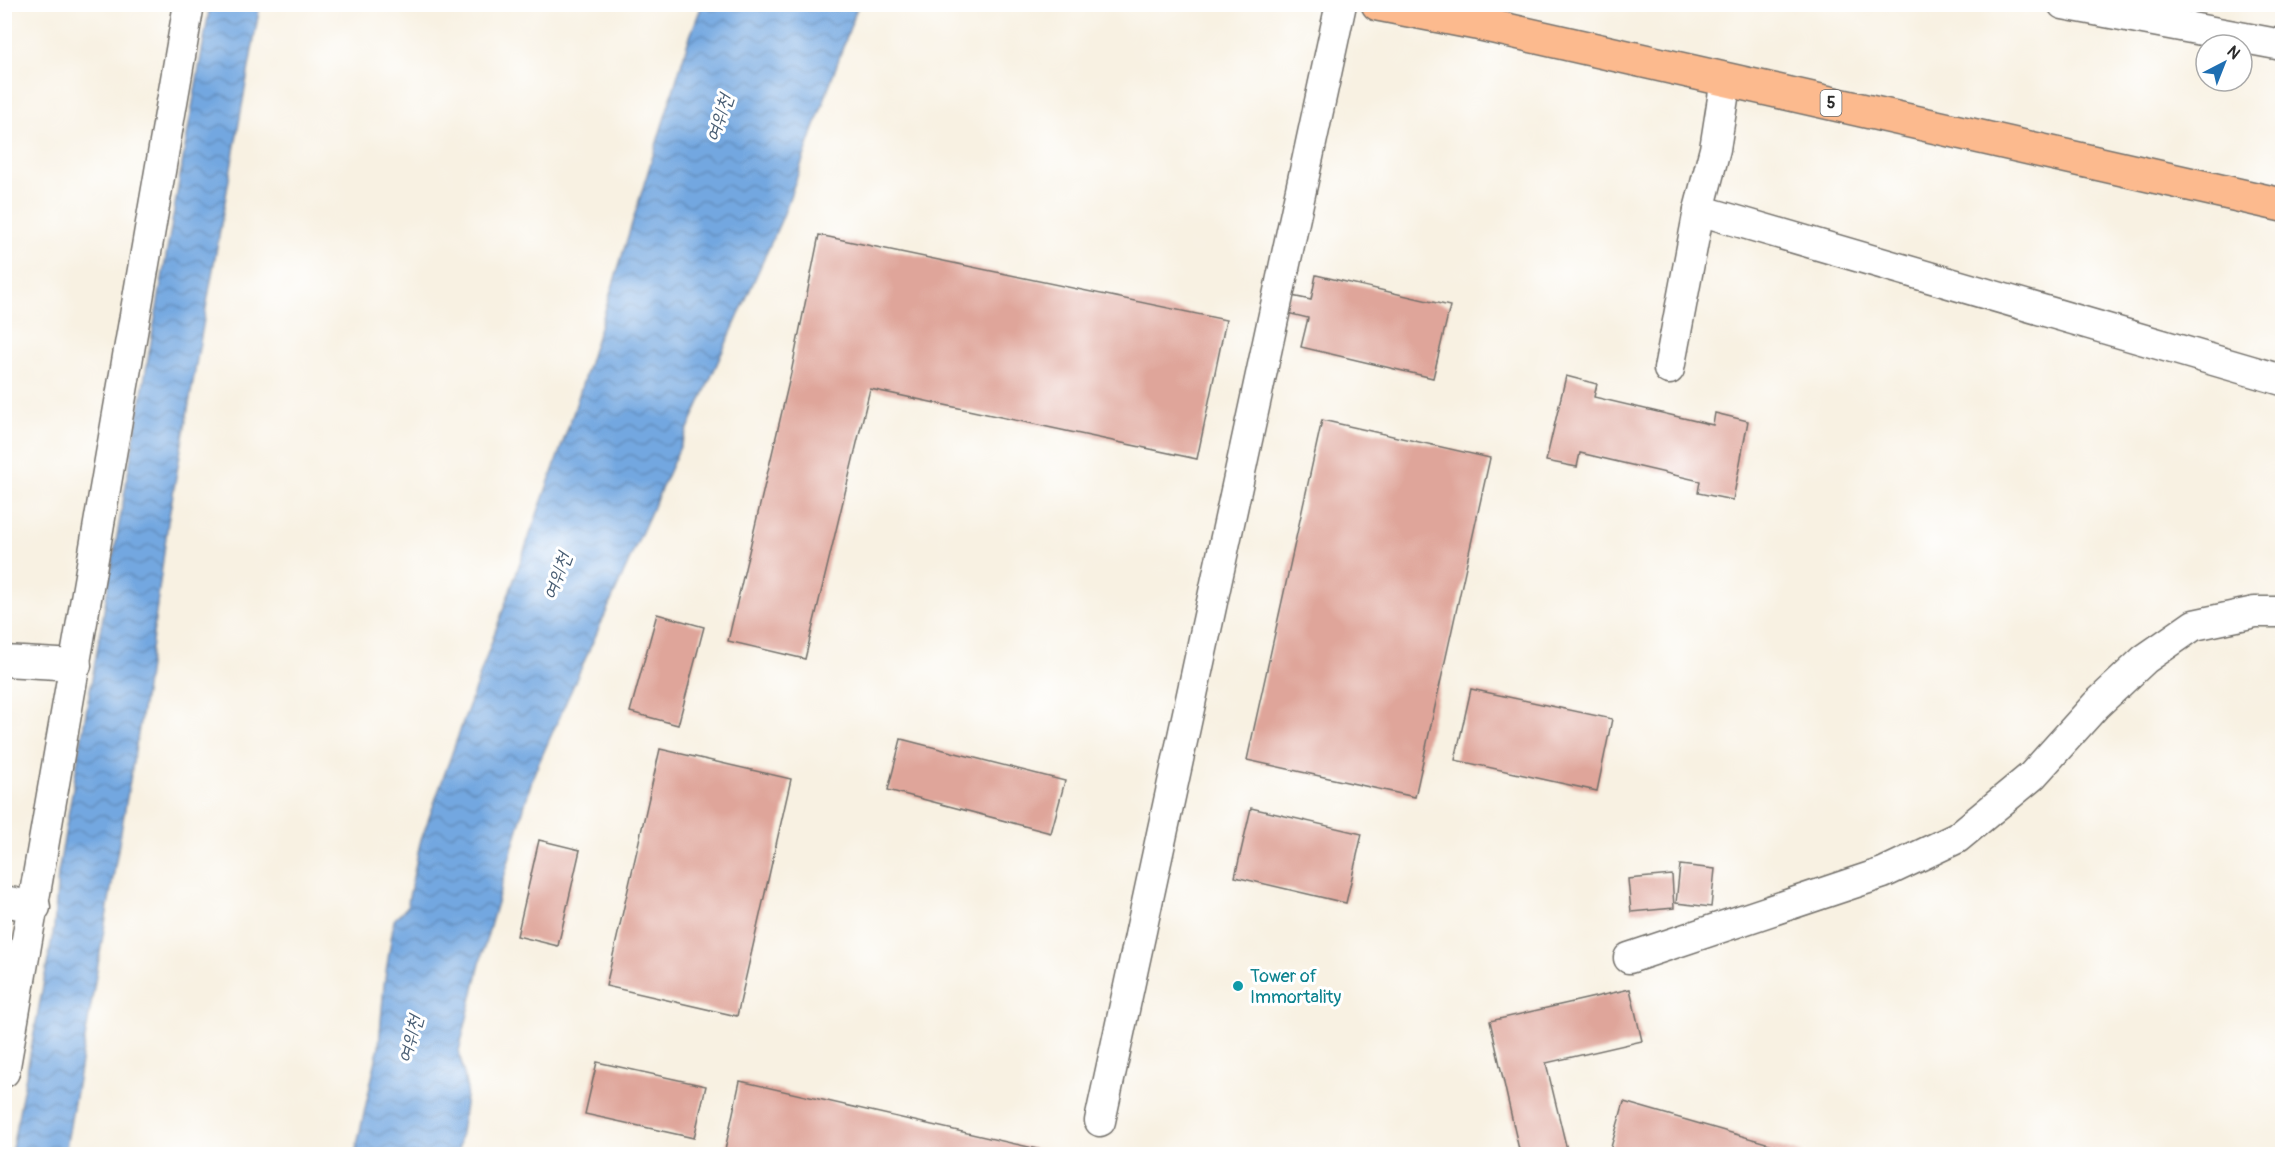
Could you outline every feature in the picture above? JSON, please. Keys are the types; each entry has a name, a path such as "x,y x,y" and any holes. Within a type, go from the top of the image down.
{"highway":[{"name":"5","path":"1378,4 1476,22 2283,205"}],"street":[{"path":"4,1072 189,4"},
{"path":"1100,1121 1341,4"},
{"path":"2063,4 2283,45"},
{"path":"1669,369 1699,210 1715,149 1726,79"},
{"path":"1699,210 2283,380"},
{"path":"1629,958 1883,873 1957,838 2032,776 2096,705 2145,658 2194,624 2255,612 2283,612"},
{"path":"4,661 76,665"},
{"path":"4,902 34,907"}],"water":[{"path":"210,5 260,5 168,522 146,688 65,1154 11,1154 54,928 58,873"},
{"name":"여위천","path":"702,5 858,5 783,216 533,776 483,951 459,1051 467,1090 458,1154 355,1154 379,1046 384,985 394,920 407,907 420,843 574,411 689,39"}],"building":[{"path":"819,235 1226,320 1197,459 870,389 805,659 728,641 791,373"},
{"path":"1316,275 1450,306 1433,378 1301,347 1308,318 1283,312 1287,295 1311,300"},
{"path":"1566,376 1597,384 1594,397 1713,425 1715,413 1748,421 1733,500 1698,493 1700,481 1580,453 1577,467 1546,461"},
{"path":"1322,420 1490,458 1415,797 1247,760"},
{"path":"657,614 704,627 678,725 630,712"},
{"path":"1471,689 1612,719 1597,791 1455,760"},
{"path":"901,739 1065,781 1051,833 888,790"},
{"path":"660,749 791,779 737,1016 606,986"},
{"path":"1251,808 1362,834 1346,903 1235,877"},
{"path":"539,840 580,850 558,946 517,936"},
{"path":"1680,865 1715,869 1711,907 1676,903"},
{"path":"1672,875 1674,908 1631,912 1628,879"},
{"path":"1630,989 1642,1041 1546,1063 1568,1154 1520,1154 1490,1021"},
{"path":"597,1062 706,1086 694,1138 585,1114"},
{"path":"740,1081 1059,1154 724,1154"},
{"path":"1624,1102 1804,1154 1609,1154"}],"place":[{"name":"Tower of Immortality","path":"1238,986"}]}
